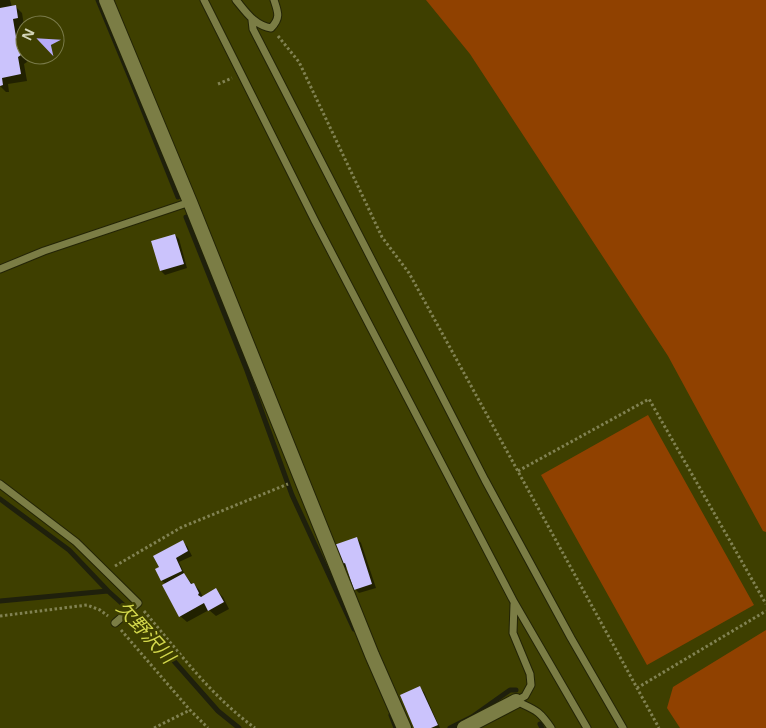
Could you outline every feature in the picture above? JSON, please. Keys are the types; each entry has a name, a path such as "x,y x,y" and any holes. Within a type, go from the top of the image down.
{"street":[{"path":"106,0 190,202 372,655 404,728"},
{"path":"464,728 516,701"}],"lane":[{"path":"204,0 315,221 514,602 587,728"},
{"path":"236,0 252,20 271,28 276,22 278,13 274,0"},
{"path":"252,20 253,29 485,480 571,638 623,728"},
{"path":"0,269 190,202"},
{"path":"0,484 76,542 138,603 115,623"},
{"path":"514,602 513,633 530,674 531,685 525,696 516,701"},
{"path":"516,701 538,711 544,716 551,728"}],"path":[{"path":"271,28 299,62 382,237 409,273 659,728"},
{"path":"518,471 649,399 766,604"},
{"path":"106,572 182,528 301,478"},
{"path":"138,603 208,686 240,717 255,728"},
{"path":"0,616 87,605 100,610 110,617 190,710 208,728"},
{"path":"637,688 766,611"},
{"path":"154,728 190,710"}],"shaded area":[{"path":"426,0 766,0 766,532 763,531 668,356 470,54"},
{"path":"648,415 754,605 647,665 541,475"},
{"path":"766,630 766,728 680,728 667,708 673,687"}],"building":[{"path":"16,5 18,15 15,15 15,19 13,19 15,65 19,65 21,74 2,78 3,85 0,86 0,8"},
{"path":"175,234 184,264 160,271 151,241"},
{"path":"357,537 372,584 354,590 345,563 340,565 334,545"},
{"path":"183,540 188,551 176,558 182,571 161,581 155,569 159,567 153,556"},
{"path":"184,573 191,584 194,583 199,593 198,595 201,597 216,588 224,602 208,611 204,603 179,617 162,585"},
{"path":"420,686 438,725 431,728 414,728 400,695"}],"waterway":[{"path":"98,0 178,197"},
{"path":"186,217 246,368 292,495 354,629"},
{"path":"0,499 69,550 108,591"},
{"name":"欠野沢川","path":"0,601 108,591 128,609 218,711 239,728"},
{"path":"450,728 472,717 510,690 516,690"},
{"path":"391,715 396,728"},
{"path":"540,724 542,728"}]}
